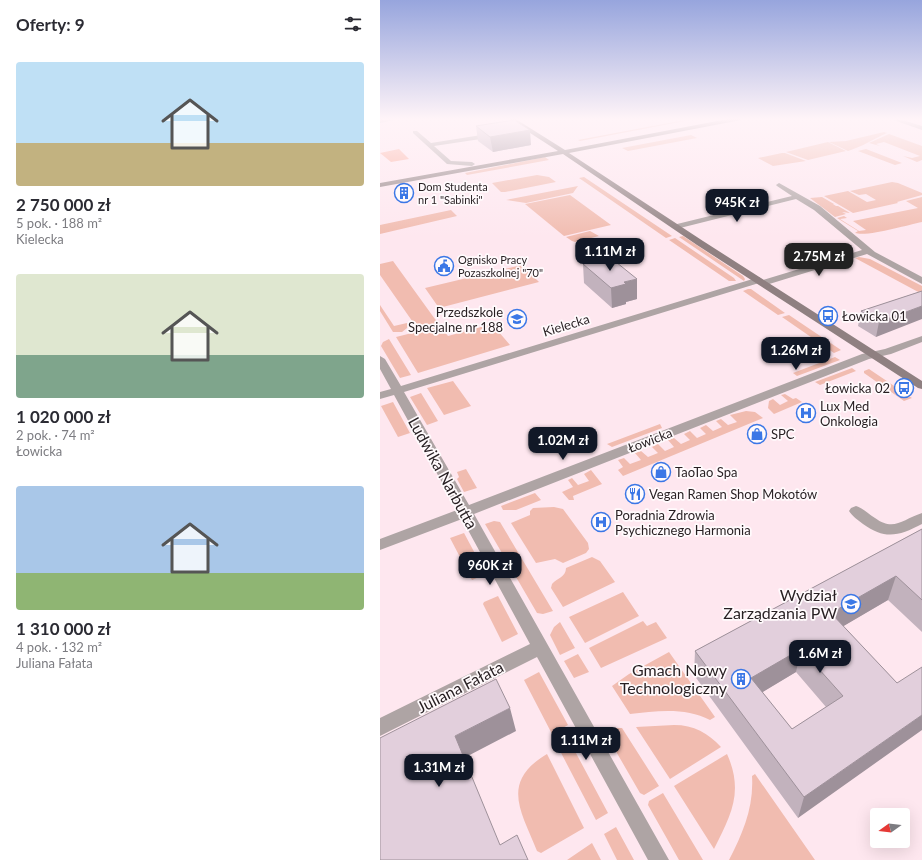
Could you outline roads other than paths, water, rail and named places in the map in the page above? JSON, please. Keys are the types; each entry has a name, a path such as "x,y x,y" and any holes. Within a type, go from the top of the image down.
{"main road":[{"path":"380,181 510,158"},
{"path":"380,185 520,158"},
{"path":"574,158 676,227 922,386"}],"street":[{"path":"443,158 449,164"},
{"path":"440,170 449,164 472,164"},
{"path":"779,185 817,208 868,251 922,281"},
{"path":"676,227 793,198"},
{"name":"Kielecka","path":"380,396 761,281 868,251"},
{"name":"Łowicka","path":"380,545 857,359 886,352 922,339"},
{"name":"Ludwika Narbutta","path":"380,359 659,860"},
{"path":"856,511 876,526 892,531 898,530 922,518"},
{"name":"Juliana Fałata","path":"380,727 540,647"}],"place":[{"name":"Dom Studenta nr 1 \"Sabinki\"","path":"404,193"},
{"name":"Ognisko Pracy Pozaszkolnej \"70\"","path":"444,266"},
{"name":"Łowicka 01","path":"828,316"},
{"name":"Przedszkole Specjalne nr 188","path":"517,319"},
{"name":"Łowicka 02","path":"904,388"},
{"name":"Lux Med Onkologia","path":"806,413"},
{"name":"SPC","path":"757,434"},
{"name":"TaoTao Spa","path":"661,472"},
{"name":"Vegan Ramen Shop Mokotów","path":"635,494"},
{"name":"Poradnia Zdrowia Psychicznego Harmonia","path":"601,522"},
{"name":"Wydział Zarządzania PW","path":"851,604"},
{"name":"Gmach Nowy Technologiczny","path":"741,679"}]}
